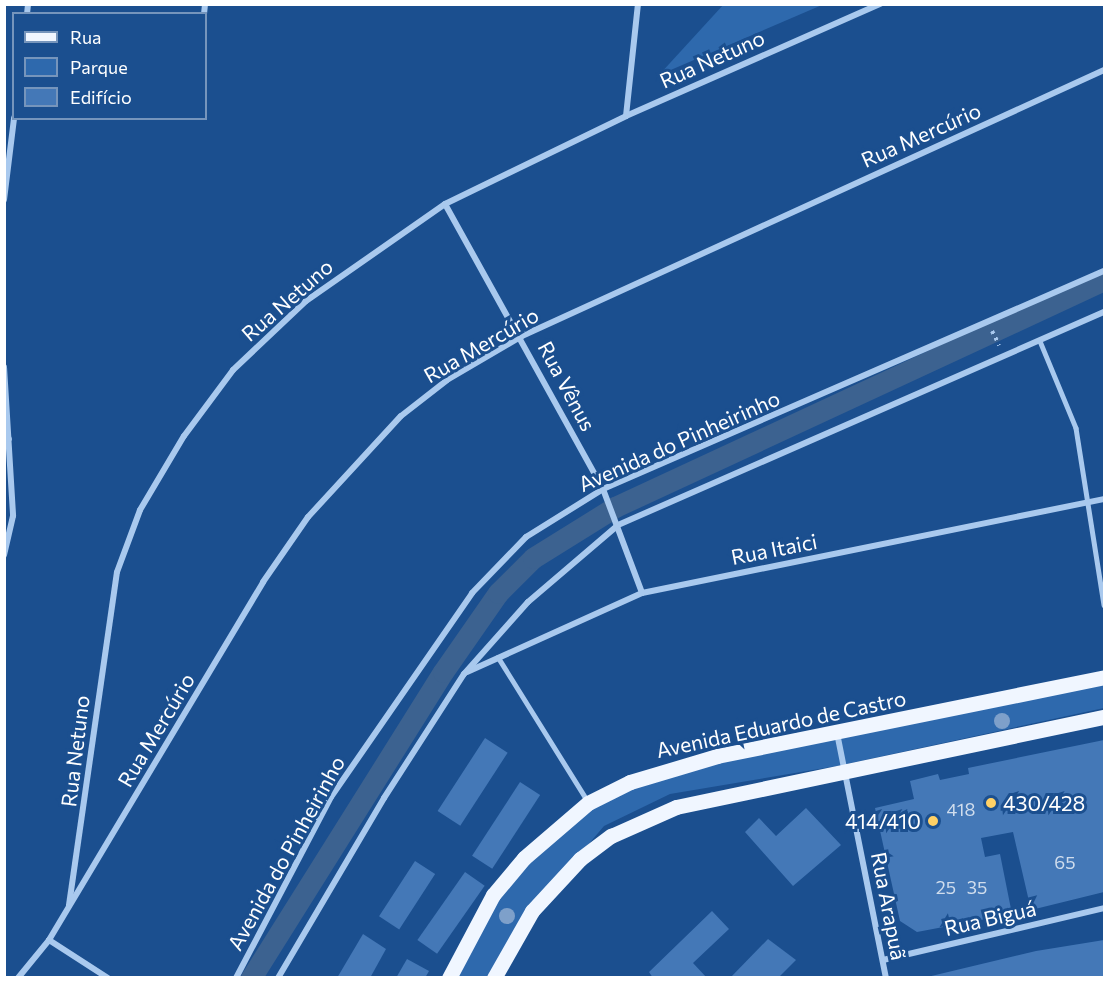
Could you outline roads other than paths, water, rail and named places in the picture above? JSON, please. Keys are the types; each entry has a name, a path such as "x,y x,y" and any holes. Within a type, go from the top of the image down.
{"main road":[{"name":"Avenida Eduardo de Castro","path":"449,978 493,895 531,852 588,803 671,767 1104,677"},
{"path":"494,978 532,911 580,860 611,836 709,796 1104,717"}],"street":[{"path":"626,116 638,4"},
{"name":"Rua Netuno","path":"68,909 117,572 140,510 184,436 233,370 306,301 445,204 626,116 880,4"},
{"name":"Rua Mercúrio","path":"18,978 49,940 263,582 308,517 401,416 447,380 522,336 1104,70"},
{"path":"4,200 14,120"},
{"name":"Rua Vênus","path":"445,204 522,336 603,489 642,593"},
{"name":"Avenida do Pinheirinho","path":"236,978 331,797 472,593 526,537 603,489 988,324 1104,271"},
{"path":"278,978 384,798 464,674 528,602 618,525 1104,312"},
{"path":"4,367 12,445 13,516 4,555"},
{"path":"4,428 12,445"},
{"name":"Rua Itaici","path":"464,674 642,593 1104,499"},
{"name":"Rua Arapuã","path":"837,733 886,978"},
{"name":"Rua Biguá","path":"883,960 1104,908"},
{"path":"49,940 108,978"}],"lane":[{"path":"1040,341 1076,428 1104,605"},
{"path":"498,657 588,803"}],"waterway":[{"path":"251,978 443,672 498,593 533,558 615,507 1104,280"}],"place":[{"name":"430/428","path":"991,803"},
{"name":"414/410","path":"933,821"}]}
